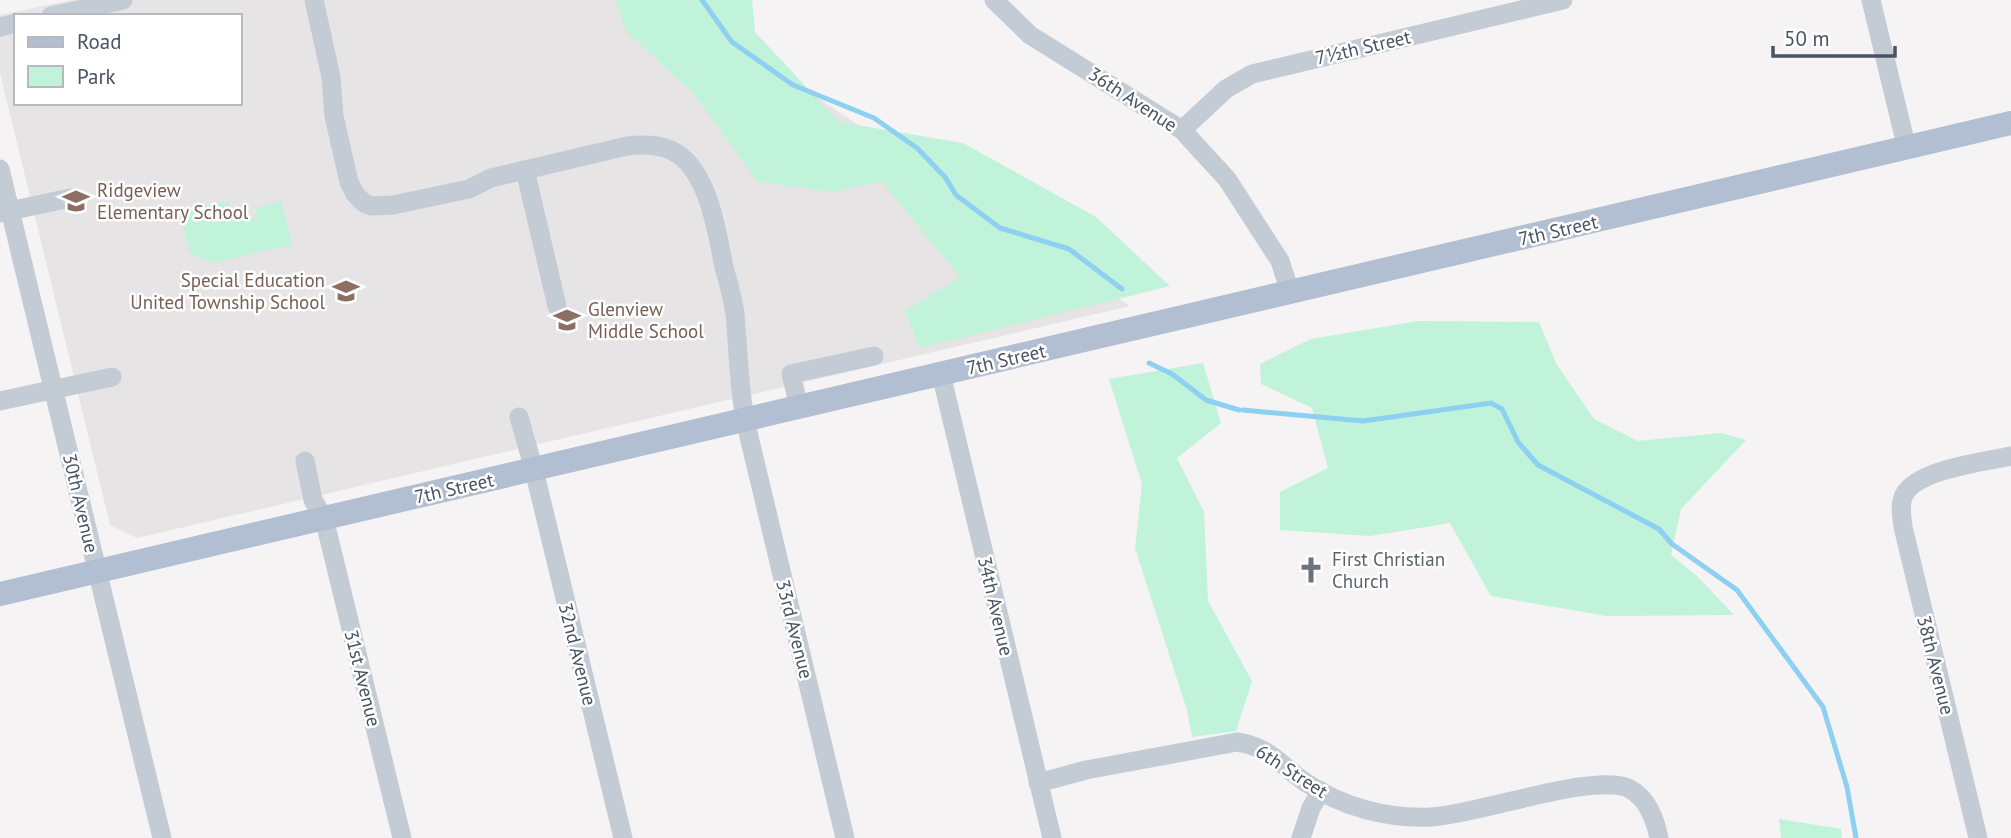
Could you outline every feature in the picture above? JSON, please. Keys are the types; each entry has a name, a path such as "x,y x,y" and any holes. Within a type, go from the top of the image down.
{"main road":[{"name":"7th Street","path":"0,594 2011,123"}],"street":[{"path":"60,14 123,0"},
{"name":"33rd Avenue","path":"314,0 331,77 334,116 349,182 355,194 372,206 393,205 469,189 491,178 627,146 645,144 664,147 683,158 705,193 717,235 735,311 738,377 745,420 845,838"},
{"name":"36th Avenue","path":"994,0 1030,35 1182,130 1227,179 1280,261 1290,292"},
{"name":"7½th Street","path":"1182,130 1226,89 1252,74 1563,0"},
{"path":"1871,0 1907,149"},
{"name":"30th Avenue","path":"0,169 5,211 53,389 162,838"},
{"path":"525,170 557,306"},
{"path":"5,211 70,198"},
{"path":"799,407 791,374 874,356"},
{"name":"34th Avenue","path":"941,373 1052,838"},
{"path":"0,401 112,377"},
{"name":"32nd Avenue","path":"519,417 623,838"},
{"name":"38th Avenue","path":"1978,838 1901,511 1905,492 1921,479 2011,456"},
{"name":"31st Avenue","path":"305,461 313,500 324,518 402,838"},
{"name":"6th Street","path":"1038,783 1086,769 1237,742 1258,746 1305,782 1339,801 1383,815 1450,816 1589,785 1616,784 1628,788 1644,801 1651,812 1659,838"},
{"path":"1301,838 1311,808 1321,791"}],"shaded area":[{"path":"72,0 671,0 1130,306 137,538 110,525 0,73 0,15"}],"green space":[{"path":"615,0 752,0 755,32 839,122 963,143 1096,217 1170,286 920,348 905,311 960,277 882,182 831,192 758,182 693,93 626,31"},
{"path":"228,201 234,222 257,217 256,208 281,201 292,245 211,263 189,252 180,211"},
{"path":"1419,321 1539,322 1557,365 1594,419 1638,441 1721,433 1746,440 1681,509 1671,555 1697,576 1734,615 1607,616 1491,596 1450,523 1370,536 1280,530 1280,492 1328,468 1312,408 1261,384 1260,364 1311,339"},
{"path":"1203,363 1221,423 1177,458 1204,512 1208,601 1252,681 1236,731 1192,737 1187,710 1135,548 1142,484 1109,379"},
{"path":"1779,819 1841,829 1842,838 1781,838"}],"waterway":[{"path":"702,0 732,42 793,85 874,118 917,148 945,177 956,195 1000,228 1069,249 1122,289"},
{"path":"1149,363 1172,374 1206,400 1239,410"},
{"path":"1243,410 1363,421 1491,403 1502,409 1518,442 1538,465 1659,529 1672,544 1737,590 1823,707 1847,787 1856,838"}],"place":[{"name":"Ridgeview Elementary School","path":"76,201"},
{"name":"Special Education United Township School","path":"346,291"},
{"name":"Glenview Middle School","path":"567,320"},
{"name":"First Christian Church","path":"1311,570"}]}
